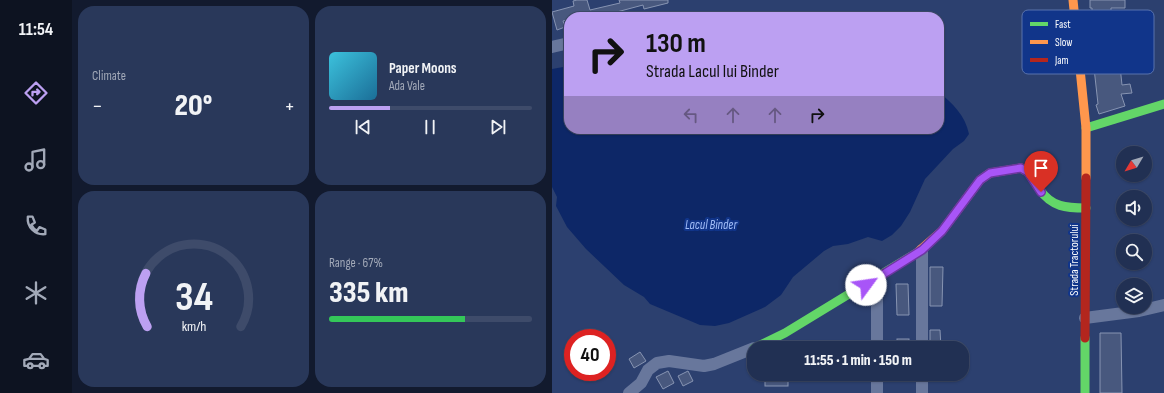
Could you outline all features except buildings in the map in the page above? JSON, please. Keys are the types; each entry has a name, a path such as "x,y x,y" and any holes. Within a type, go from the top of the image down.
{"street":[{"name":"Strada Tractorului","path":"1072,0 1073,10"},
{"path":"552,47 564,44"},
{"name":"Strada Tractorului","path":"1080,74 1086,128 1085,393"},
{"path":"1086,128 1164,104"},
{"path":"768,341 785,333 922,250 942,231 980,180 990,173 1021,168 1028,172 1041,192 1050,201 1067,208 1086,208"},
{"path":"922,250 922,341"},
{"path":"877,278 877,341"},
{"path":"1085,318 1125,313 1164,305"},
{"path":"630,393 641,383 648,370 657,363 669,361 704,366 714,364 747,351"},
{"path":"877,381 877,393"},
{"path":"922,381 922,393"}],"water":[{"name":"Lacul Binder","path":"564,67 564,134 944,134 944,97 954,106 965,121 969,134 964,141 953,149 925,179 910,212 901,226 892,235 882,241 868,237 848,244 833,246 824,251 793,277 781,295 765,307 729,323 715,326 700,325 650,304 644,297 624,285 586,249 567,227 556,206 557,197 552,187 552,69"}],"traffic: fast":[{"path":"1086,128 1164,104"},
{"path":"1040,190 1049,200 1060,205 1072,208 1086,208"},
{"path":"768,341 785,333 918,252"},
{"path":"1085,338 1085,393"}],"traffic: slow":[{"path":"1073,0 1074,10"},
{"path":"1081,74 1086,128 1086,178"},
{"path":"918,252 942,231 980,180 990,173 1021,168 1028,172 1040,190"}],"traffic: jam":[{"path":"1085,338 1086,178"}],"route":[{"path":"866,285 922,250 942,231 980,180 990,173 1021,168 1034,178 1041,192"}]}
